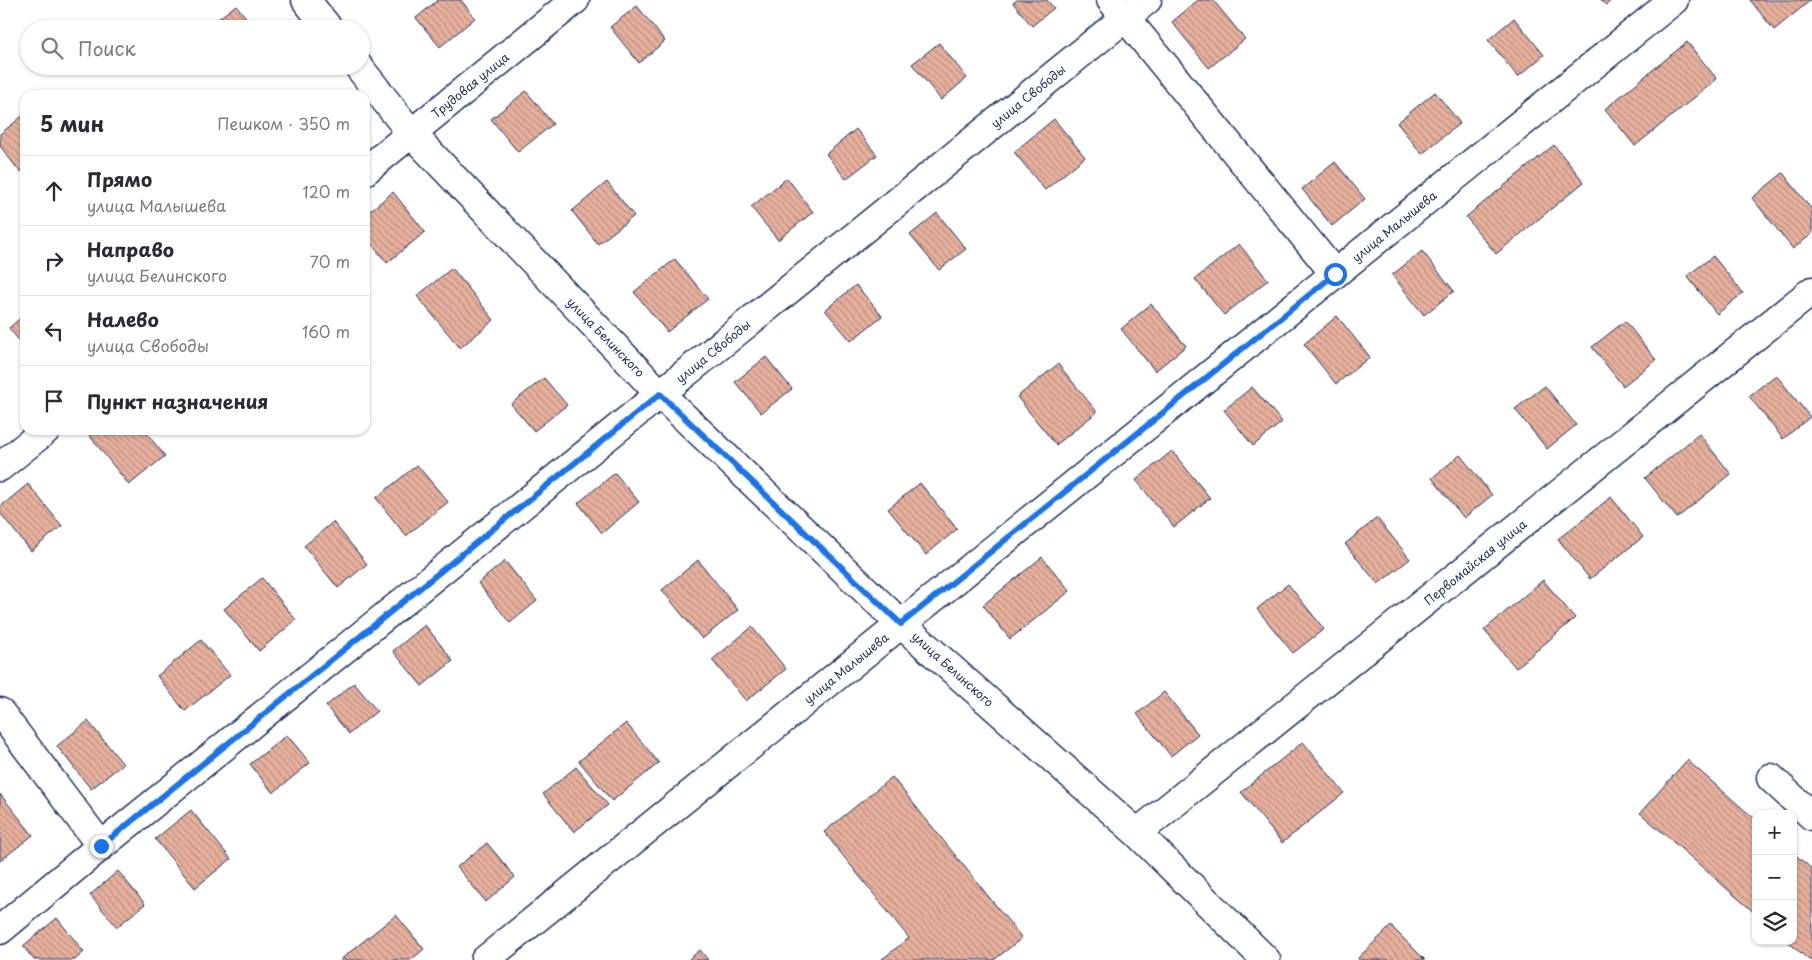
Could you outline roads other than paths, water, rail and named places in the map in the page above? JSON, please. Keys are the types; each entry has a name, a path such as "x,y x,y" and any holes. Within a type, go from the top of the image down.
{"street":[{"path":"306,0 322,20"},
{"name":"Трудовая улица","path":"370,166 575,0"},
{"name":"улица Свободы","path":"0,930 101,846 660,394 1118,9 1147,0"},
{"name":"улица Малышева","path":"485,960 1674,0"},
{"path":"1118,9 1335,274"},
{"name":"улица Белинского","path":"365,75 411,134 660,394 901,624 1137,833 1266,960"},
{"name":"Первомайская улица","path":"1137,833 1812,291"},
{"path":"0,467 40,435"},
{"path":"0,712 101,846"},
{"path":"1771,778 1812,816"}]}
